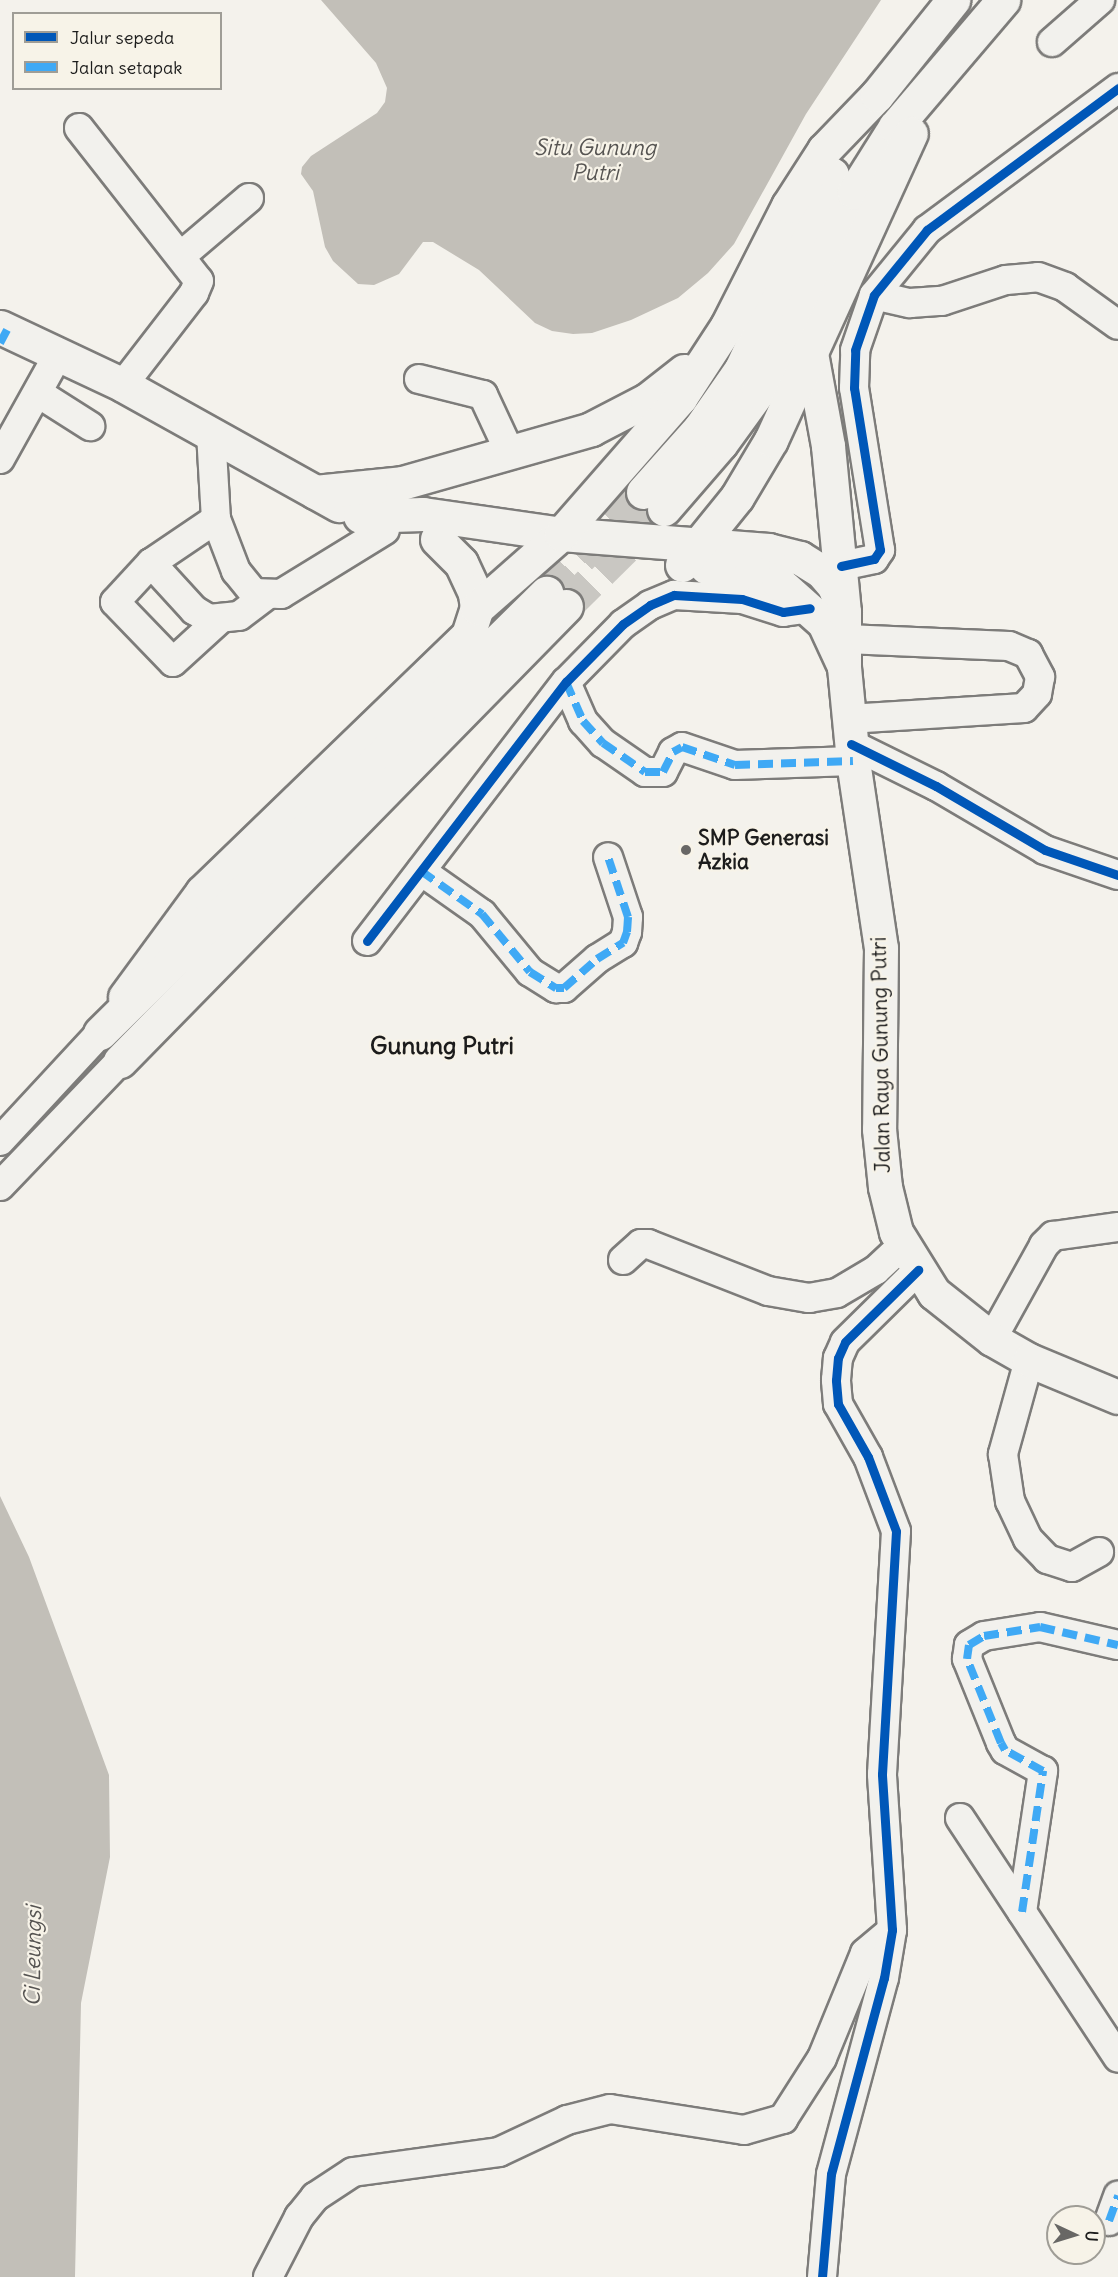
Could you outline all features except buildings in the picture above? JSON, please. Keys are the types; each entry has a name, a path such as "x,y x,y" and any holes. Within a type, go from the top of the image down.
{"main road":[{"path":"477,608 551,543 680,398 727,326 788,206 824,150 877,95 953,0"},
{"path":"877,95 818,199 741,369 653,501 722,443 758,392 794,329 854,192 895,127 1003,0"},
{"path":"691,555 755,471 934,82"},
{"path":"315,492 402,483 591,429 647,400 684,371 727,326"},
{"path":"2,334 59,353 211,433 373,523 437,539 551,543 691,555 768,550 800,558 821,571 834,586 845,639"},
{"name":"Jalan Raya Gunung Putri","path":"811,353 828,446 841,566 851,741 881,948 881,1153 885,1187 896,1232 934,1293 992,1339 1029,1360 1118,1397"},
{"path":"373,523 423,514 551,543"},
{"path":"100,1033 172,928 202,892 468,635 477,608 475,593 461,562 437,539"},
{"path":"691,555 778,582 845,639"},
{"path":"100,1033 556,600 120,1061"}],"street":[{"path":"1052,42 1100,0"},
{"path":"841,566 874,559 880,550 854,388 855,350 874,295 927,230 1118,88"},
{"path":"79,128 198,277 198,284 123,386"},
{"path":"182,255 249,198"},
{"path":"874,295 910,303 942,301 1006,280 1038,277 1065,287 1118,325"},
{"path":"0,459 59,353"},
{"path":"419,379 483,395 510,453"},
{"path":"38,393 90,426"},
{"path":"211,433 216,519 236,571 254,593 266,596"},
{"path":"216,519 151,563 115,602 169,661 177,661 219,620"},
{"path":"151,563 201,616 219,620 239,616 266,596 295,587 373,523"},
{"path":"367,942 566,682 623,624 650,605 674,596 742,599 783,612 810,608"},
{"path":"566,682 583,721 603,743 645,772 663,772 673,752 682,747 735,765 1024,708 1037,694 1040,677 1028,654 1009,646 845,639"},
{"path":"851,741 936,786 1045,850 1118,875"},
{"path":"421,871 482,914 530,972 556,988 564,988 623,943 627,932 628,917 608,857"},
{"path":"0,1141 100,1033"},
{"path":"6,1181 120,1061"},
{"path":"992,1339 1053,1236 1118,1227"},
{"path":"623,1260 641,1244 648,1244 768,1291 809,1298 837,1293 876,1270 911,1258"},
{"path":"822,2277 831,2174 884,1978 892,1930 882,1774 896,1531 868,1457 838,1404 836,1380 838,1358 845,1342 911,1258"},
{"path":"1029,1360 1004,1454 1010,1501 1028,1539 1047,1559 1072,1567 1099,1552"},
{"path":"1022,1912 1043,1771 1005,1750 1000,1743 967,1659 969,1644 984,1636 1040,1627 1118,1645"},
{"path":"960,1818 1118,2058"},
{"path":"268,2277 299,2217 315,2197 353,2172 499,2152 567,2120 610,2109 744,2130 783,2119 822,2058 865,1953 892,1930"}],"water":[{"name":"Situ Gunung Putri","path":"321,0 881,0 806,114 734,244 708,273 678,298 631,320 592,333 573,334 552,331 535,323 479,270 433,242 423,242 399,274 374,285 358,284 333,261 325,247 313,191 301,174 302,167 311,156 377,113 385,102 387,88 376,63"},
{"name":"Ci Leungsi","path":"0,1496 29,1557 109,1775 110,1857 81,2003 75,2277 0,2277"}],"tunnel":[{"path":"546,593 643,492"},
{"path":"566,606 664,509"}],"marked path":[{"path":"0,343 7,330"},
{"path":"566,682 583,721 603,743 645,772 663,772 673,752 682,747 735,765 853,761"},
{"path":"421,871 482,914 530,972 556,988 564,988 597,959 623,943 627,932 628,917 608,857"},
{"path":"1022,1912 1043,1771 1005,1750 967,1659 969,1645 984,1636 1040,1627 1118,1645"},
{"path":"1109,2221 1118,2196"}],"cycle path":[{"path":"841,566 874,559 880,550 854,388 855,350 874,295 927,230 1118,88"},
{"path":"367,941 566,682 623,624 650,605 674,595 742,599 783,612 810,608"},
{"path":"851,744 936,786 1045,850 1118,875"},
{"path":"822,2277 831,2174 884,1978 892,1930 882,1774 896,1531 868,1457 838,1404 836,1380 838,1358 845,1342 918,1270"}],"place":[{"name":"SMP Generasi Azkia","path":"686,850"}],"district":[{"name":"Gunung Putri","path":"442,1046"}]}
